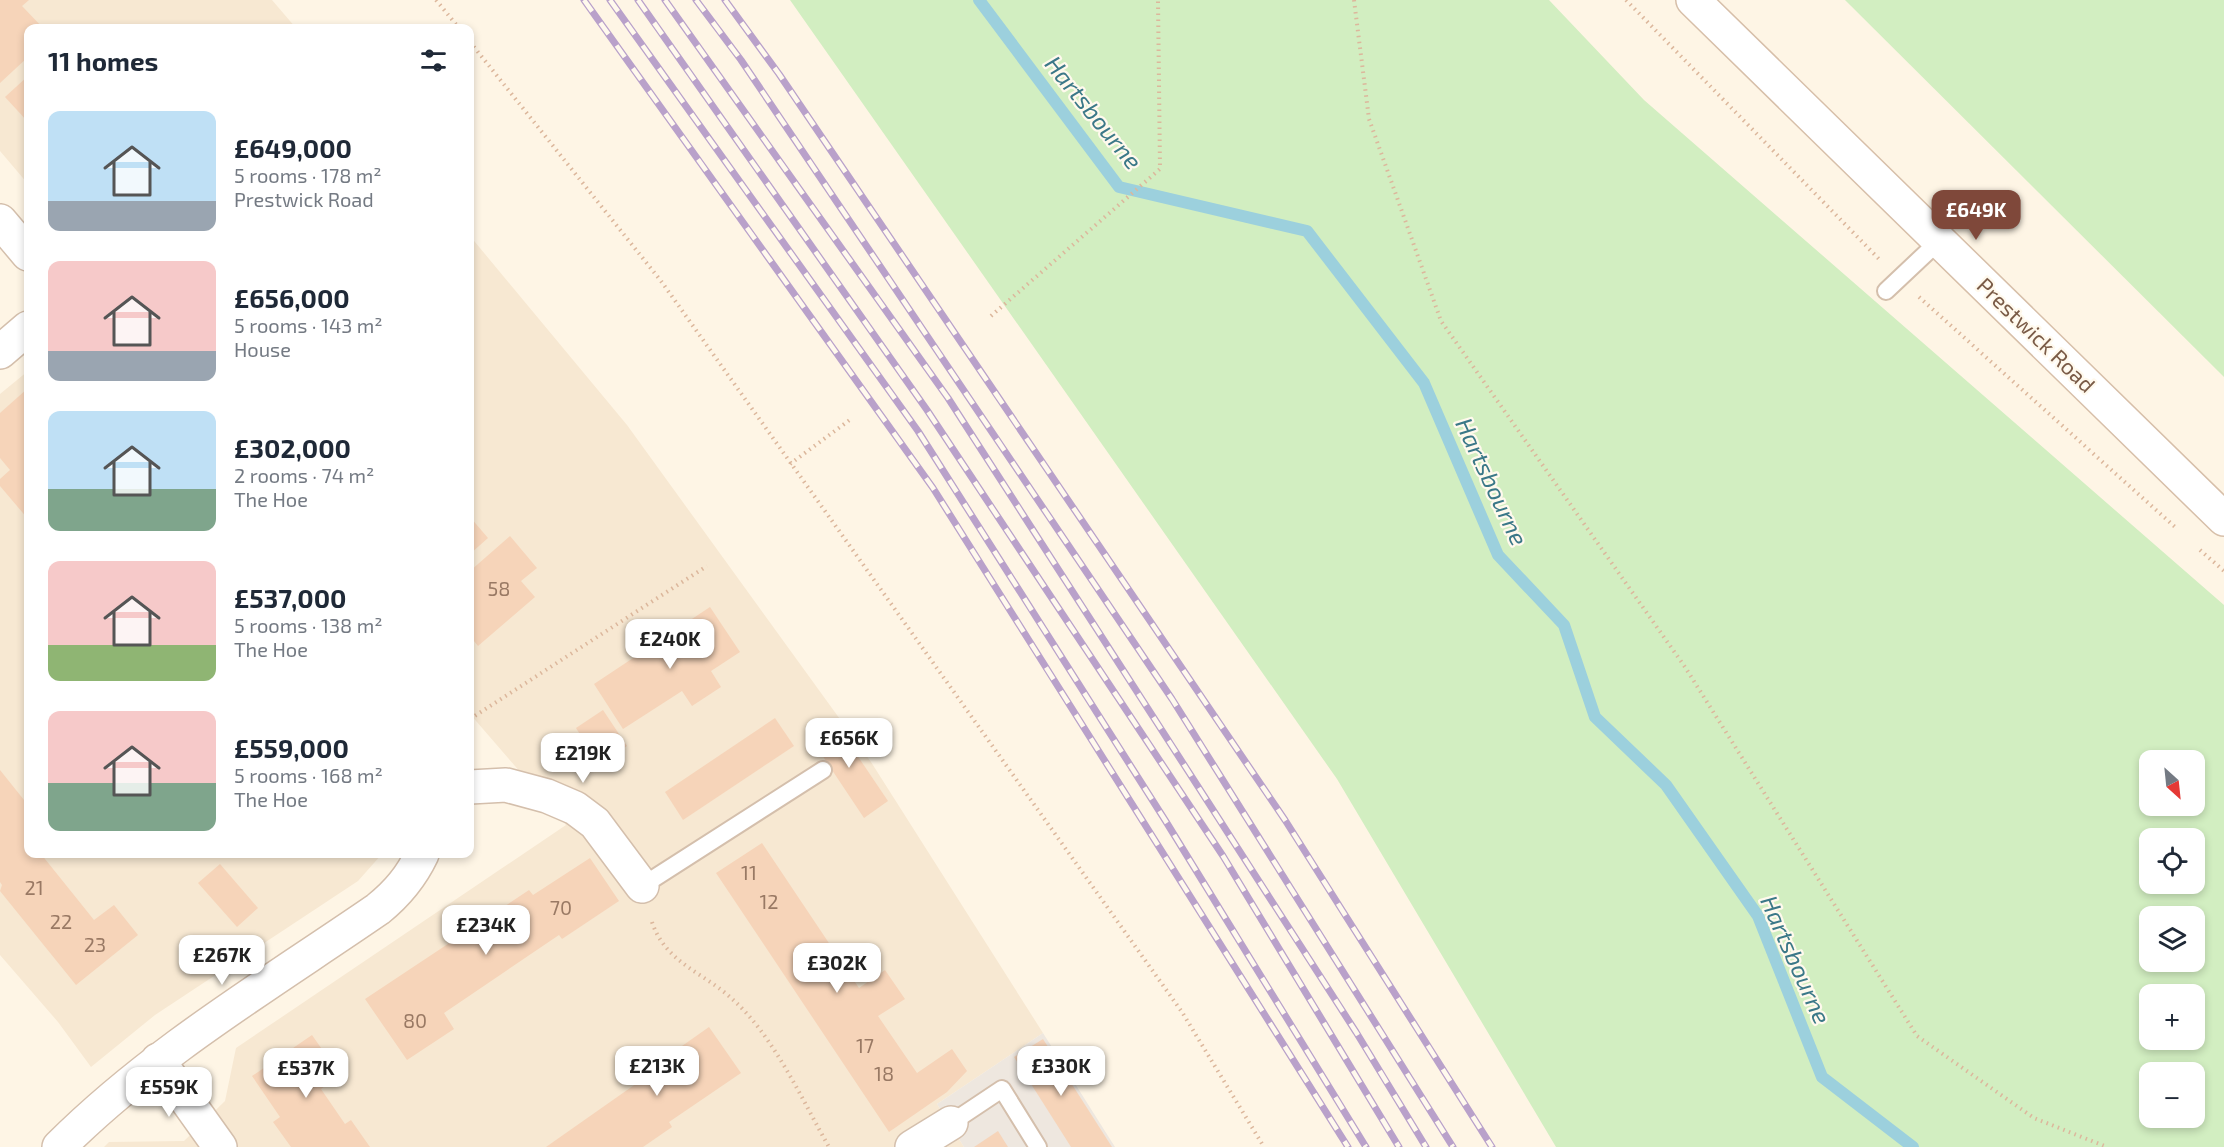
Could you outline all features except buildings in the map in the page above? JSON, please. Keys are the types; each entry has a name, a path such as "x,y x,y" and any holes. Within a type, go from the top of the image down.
{"street":[{"name":"Prestwick Road","path":"1693,0 2224,519"},
{"path":"0,221 24,249"},
{"path":"0,352 24,331"},
{"path":"474,787 506,785 547,796 575,808 595,823 642,886"},
{"path":"59,1147 86,1119 158,1060 395,896 410,878 420,858"},
{"path":"158,1060 220,1147"},
{"path":"912,1147 951,1123"}],"lane":[{"path":"1886,291 1939,241"},
{"path":"642,886 823,770"},
{"path":"951,1123 1002,1089 1038,1147"}],"path":[{"path":"436,0 456,24"},
{"path":"991,316 1160,169 1158,0"},
{"path":"1354,0 1369,119 1441,321 1685,667 1917,1036 2034,1118 2107,1147"},
{"path":"474,47 661,281 1182,1012 1264,1147"},
{"path":"790,464 851,419"},
{"path":"474,716 707,566"},
{"path":"642,886 655,930 676,960 729,996 752,1018 770,1043 829,1147"}],"shaded area":[{"path":"0,0 272,0 293,24 24,24 24,179 0,151"},
{"path":"474,241 627,425 871,762 1043,1033 937,1104 964,1147 104,1147 109,1142 184,1141 225,1101 236,1048 566,825 474,719"},
{"path":"24,374 24,858 378,858 358,881 155,1015 91,1067 58,1022 0,955 0,394"},
{"path":"1043,1033 1115,1147 964,1147 937,1104"}],"green space":[{"path":"790,0 1549,0 1644,100 2224,605 2224,1147 1556,1147 1337,779"},
{"path":"1845,0 2224,0 2224,377"}],"waterway":[{"name":"Hartsbourne","path":"979,0 1119,187 1307,231 1424,383 1498,555 1564,625 1595,717 1666,785 1758,916 1822,1077 1913,1147"}],"railway":[{"path":"584,0 933,488 1348,1147"},
{"path":"610,0 918,431 1165,820 1366,1147"},
{"path":"638,0 927,410 1223,856 1399,1147"},
{"path":"665,0 948,398 1356,1032 1426,1147"},
{"path":"696,0 741,60 1172,699 1453,1147"},
{"path":"725,0 779,74 1285,820 1492,1147"}]}
